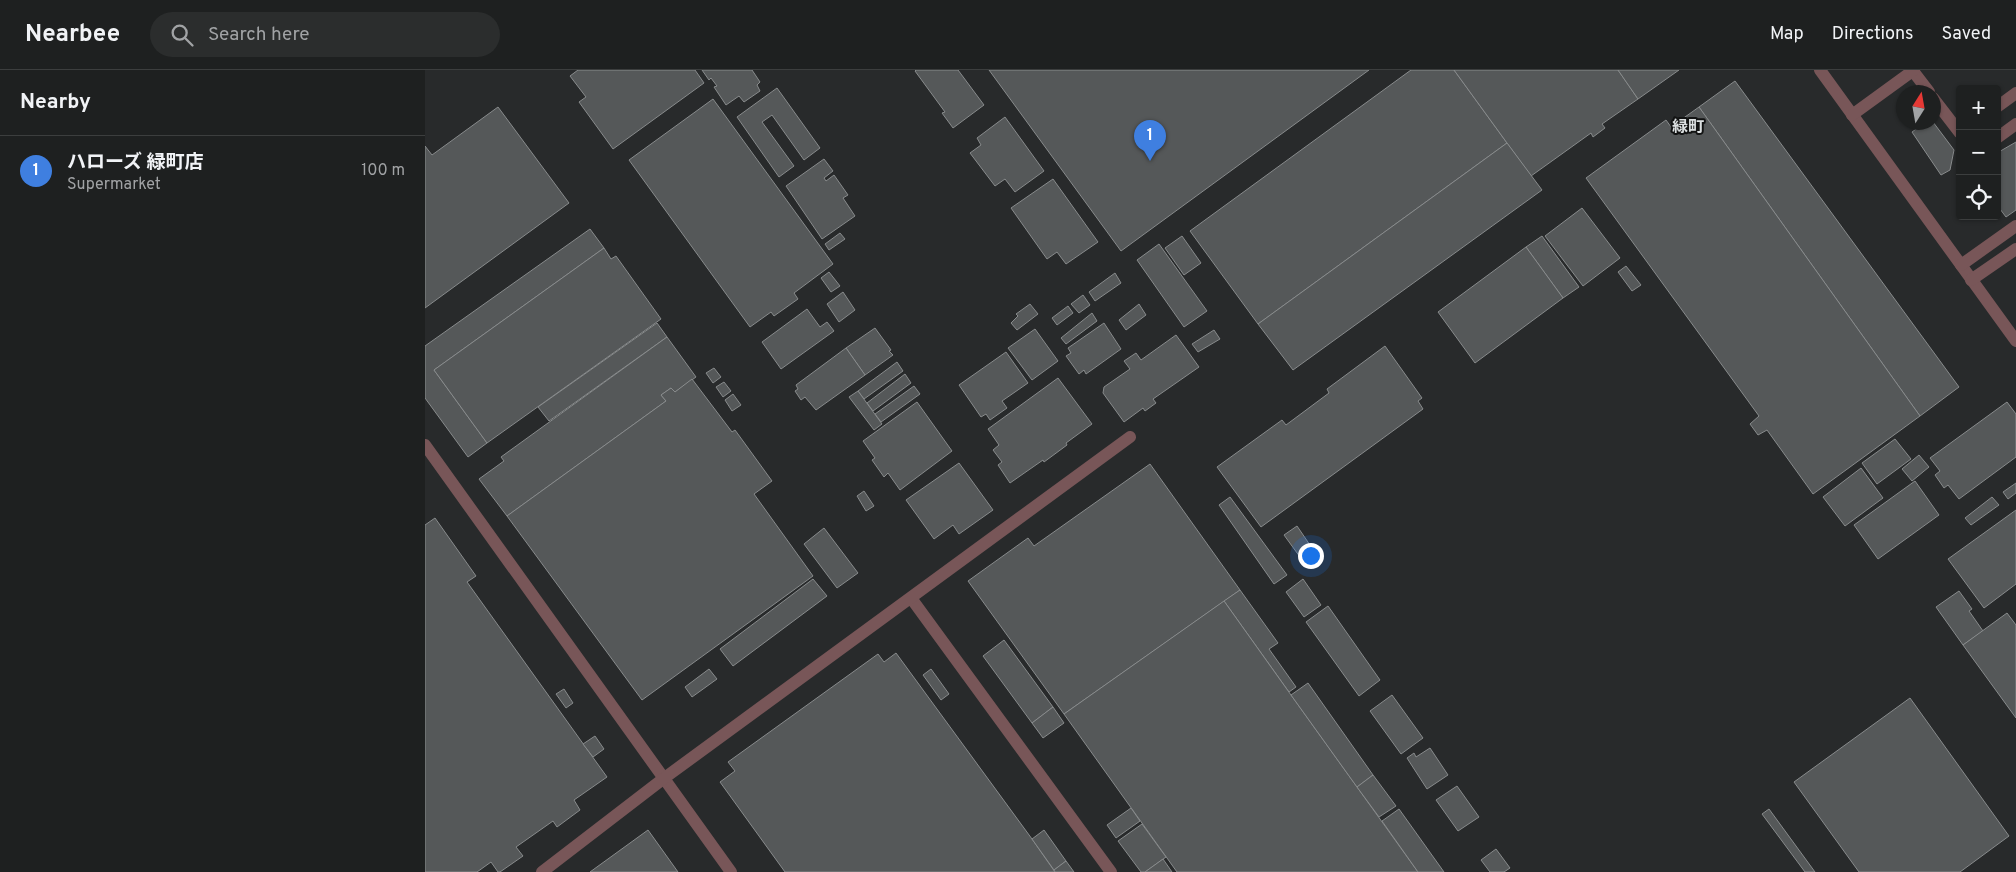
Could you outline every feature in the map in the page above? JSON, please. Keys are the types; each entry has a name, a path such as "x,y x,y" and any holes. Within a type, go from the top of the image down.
{"street":[{"path":"1820,70 2016,341"},
{"path":"1852,115 1913,70 1924,85"},
{"path":"2001,104 2016,93"},
{"path":"1941,108 1958,130"},
{"path":"2001,135 2016,124"},
{"path":"1961,265 2016,226"},
{"path":"1971,280 2016,249"},
{"path":"542,872 663,779 1130,437"},
{"path":"425,445 731,872"},
{"path":"911,598 1111,872"}],"building":[{"path":"578,70 695,70 704,83 613,149 579,102 586,97 570,76"},
{"path":"702,70 752,70 760,82 757,85 760,91 744,102 739,96 726,105 714,87 717,86 711,78 709,80"},
{"path":"916,70 958,70 984,105 953,128 942,113 945,112"},
{"path":"989,70 1369,70 1121,251"},
{"path":"1411,70 1454,70 1507,143 1258,324 1190,231"},
{"path":"1454,70 1618,70 1638,99 1602,124 1605,128 1593,137 1591,133 1531,176"},
{"path":"1618,70 1679,70 1638,99"},
{"path":"1735,81 1959,387 1920,416 1699,107"},
{"path":"777,88 820,148 804,160 772,115 762,122 794,166 779,177 737,117"},
{"path":"713,99 833,264 794,293 798,299 774,316 771,312 750,327 629,160"},
{"path":"498,107 569,203 425,308 425,146 432,155"},
{"path":"1699,107 1920,416 1813,494 1767,430 1758,435 1750,424 1759,416 1586,178 1666,120 1671,127"},
{"path":"1005,117 1044,171 1015,192 1005,179 995,186 970,153 981,145 977,138"},
{"path":"1915,130 1939,130 1954,150 1950,170 1941,175 1912,132"},
{"path":"2016,142 2016,210 2006,217 2001,210 2001,151"},
{"path":"1507,143 1542,190 1293,370 1258,324"},
{"path":"824,159 833,171 824,178 826,181 834,175 848,195 843,198 855,216 822,239 786,186"},
{"path":"1053,179 1098,242 1066,264 1057,252 1047,259 1011,208"},
{"path":"1582,208 1620,258 1583,286 1545,236"},
{"path":"590,229 604,248 434,370 487,443 468,457 425,398 425,346"},
{"path":"840,233 845,239 829,250 825,244"},
{"path":"1182,236 1201,263 1184,275 1165,248"},
{"path":"1542,236 1579,287 1563,298 1526,247"},
{"path":"1159,244 1207,311 1184,327 1137,260"},
{"path":"1526,247 1563,298 1475,363 1438,312"},
{"path":"604,248 611,259 616,256 661,319 487,443 434,370"},
{"path":"1626,266 1641,285 1632,291 1618,272"},
{"path":"829,272 840,286 831,292 821,278"},
{"path":"1115,273 1121,283 1095,301 1089,292"},
{"path":"843,292 855,310 839,322 827,304"},
{"path":"1083,295 1090,305 1079,313 1071,304"},
{"path":"1030,304 1038,314 1017,330 1011,323 1018,316 1016,314"},
{"path":"1139,304 1146,315 1126,330 1119,320"},
{"path":"1068,306 1073,313 1057,325 1052,318"},
{"path":"807,309 820,327 827,322 834,331 781,369 762,342"},
{"path":"1092,313 1097,321 1066,344 1061,338"},
{"path":"657,323 667,337 549,421 538,407"},
{"path":"1104,323 1121,349 1086,374 1084,370 1079,374 1066,356 1071,353 1068,348"},
{"path":"875,328 893,355 865,375 846,348"},
{"path":"1035,329 1058,361 1032,380 1008,348"},
{"path":"1214,330 1220,339 1198,352 1192,344"},
{"path":"1176,335 1199,367 1153,399 1156,403 1145,411 1143,408 1124,422 1103,393 1104,387 1130,369 1124,361 1136,353 1141,360"},
{"path":"667,337 696,377 675,392 671,388 661,395 666,401 507,516 479,479 504,461 501,457"},
{"path":"1385,346 1422,398 1418,401 1423,409 1261,527 1217,467 1282,420 1286,425 1329,393 1327,389"},
{"path":"846,348 865,375 816,410 805,397 801,400 795,391 798,389 796,385"},
{"path":"1006,352 1028,383 1002,401 1007,408 990,420 986,414 981,417 959,385"},
{"path":"897,362 903,371 864,399 858,391"},
{"path":"714,368 721,377 713,383 706,373"},
{"path":"905,374 911,383 873,411 867,403"},
{"path":"1058,378 1092,424 1044,462 1043,460 1010,483 998,465 1002,462 993,450 999,445 988,429"},
{"path":"692,379 732,432 735,430 772,481 754,494 813,576 642,700 507,516 666,401 661,395 671,388 675,392"},
{"path":"724,382 731,391 723,397 716,387"},
{"path":"914,386 920,394 881,422 875,414"},
{"path":"858,391 882,424 874,430 849,397"},
{"path":"733,394 741,405 732,411 725,400"},
{"path":"917,402 952,451 900,490 888,473 884,477 872,460 875,458 863,441"},
{"path":"2007,402 2016,414 2016,457 1959,499 1948,485 1944,488 1935,475 1940,471 1930,458"},
{"path":"1895,439 1911,459 1877,484 1862,463"},
{"path":"1919,455 1929,467 1912,481 1902,469"},
{"path":"959,463 993,510 959,534 953,525 934,539 906,500"},
{"path":"1150,464 1240,590 1064,714 968,581 1028,538 1034,546"},
{"path":"1861,468 1883,498 1845,526 1823,497"},
{"path":"1915,481 1939,515 1878,559 1854,525"},
{"path":"2016,483 2016,493 2008,499 2003,492"},
{"path":"864,491 874,506 866,511 857,496"},
{"path":"1230,497 1287,575 1274,584 1219,505"},
{"path":"1992,497 1999,505 1971,525 1965,518"},
{"path":"2016,510 2016,584 1984,608 1948,559"},
{"path":"435,518 476,576 467,582 607,777 574,800 580,810 557,827 553,821 516,847 523,856 500,872 491,862 477,872 425,872 425,525"},
{"path":"1297,526 1312,548 1300,557 1284,535"},
{"path":"824,528 858,573 837,588 804,544"},
{"path":"813,579 827,596 733,666 720,649"},
{"path":"1303,579 1321,605 1304,617 1286,592"},
{"path":"1240,590 1278,643 1269,649 1296,687 1289,692 1224,601"},
{"path":"1959,591 1972,609 1969,611 1983,631 1963,645 1936,607"},
{"path":"1224,601 1418,872 1177,872 1064,714"},
{"path":"1328,606 1380,680 1359,696 1306,622"},
{"path":"2007,613 2016,625 2016,718 1963,645"},
{"path":"1004,640 1053,707 1032,723 983,656"},
{"path":"896,653 1055,872 785,872 720,782 735,771 728,762 878,654 884,662"},
{"path":"709,669 717,679 692,697 685,687"},
{"path":"931,669 949,694 941,700 923,675"},
{"path":"1308,683 1373,775 1357,787 1291,695"},
{"path":"564,689 573,703 566,708 556,694"},
{"path":"1392,695 1423,738 1401,754 1370,711"},
{"path":"1910,698 2009,836 1960,872 1859,872 1794,782"},
{"path":"1053,707 1064,723 1043,738 1032,723"},
{"path":"595,736 604,749 593,757 583,744"},
{"path":"1430,748 1448,775 1427,789 1407,758 1414,753 1416,757"},
{"path":"1373,775 1396,806 1379,817 1357,787"},
{"path":"1457,786 1479,817 1458,831 1436,800"},
{"path":"1131,808 1140,821 1116,838 1107,825"},
{"path":"1399,809 1444,872 1418,872 1382,821"},
{"path":"1769,809 1815,872 1805,872 1762,814"},
{"path":"1142,824 1166,857 1145,872 1141,872 1118,841"},
{"path":"648,830 678,872 590,872"},
{"path":"1044,830 1066,861 1054,870 1032,839"},
{"path":"1496,849 1510,868 1504,872 1490,872 1481,860"},
{"path":"1163,859 1172,872 1145,872"},
{"path":"1066,861 1074,872 1055,872 1054,870"}],"place":[{"name":"ハローズ 緑町店","path":"1150,161"}],"district":[{"name":"緑町","path":"1688,128"}]}
